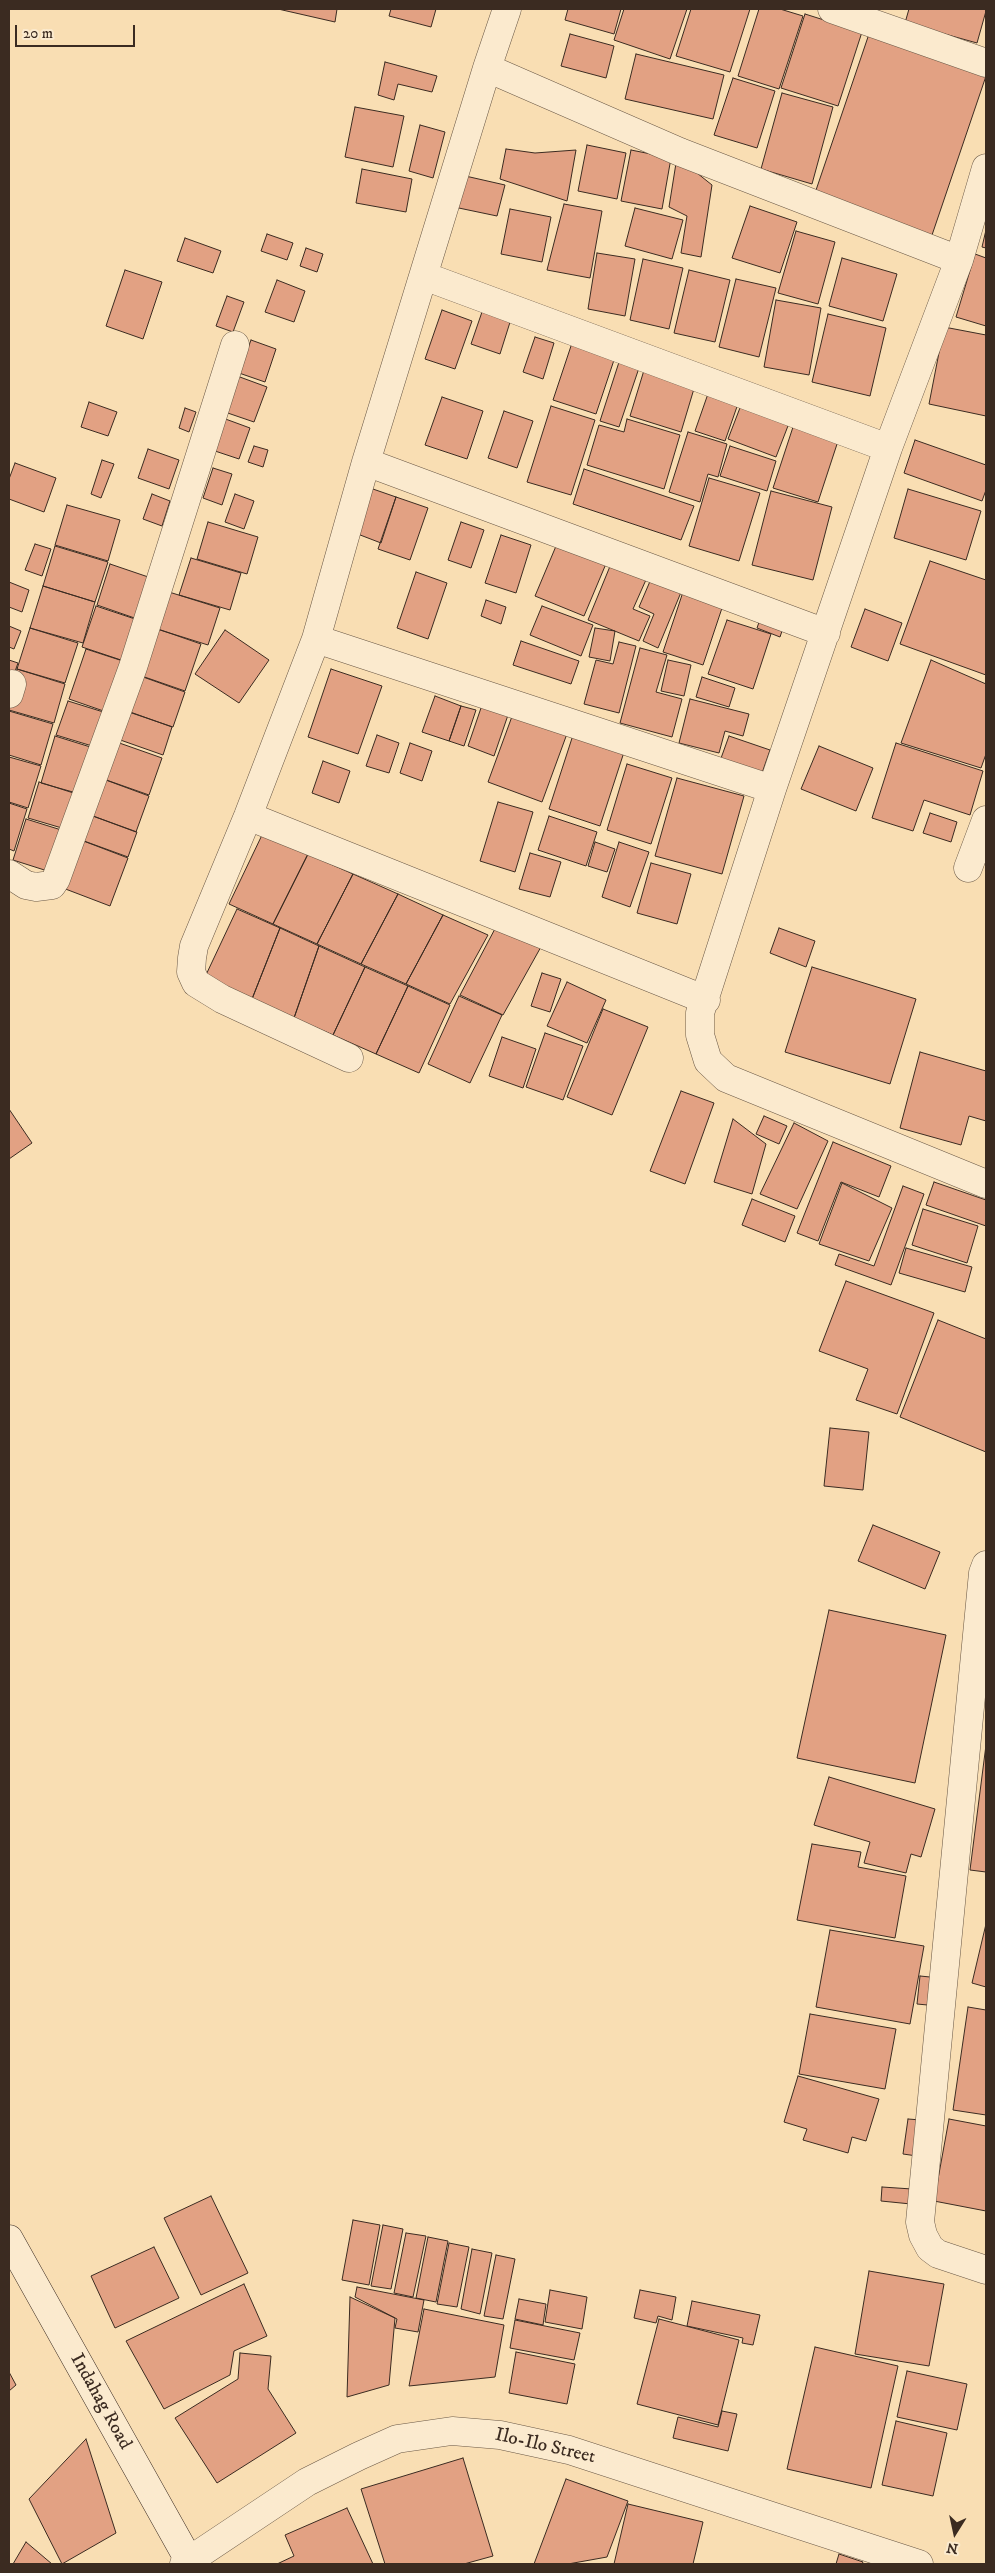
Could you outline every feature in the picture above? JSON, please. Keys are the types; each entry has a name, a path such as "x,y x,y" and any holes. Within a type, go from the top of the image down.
{"street":[{"path":"349,1058 222,999 196,983 191,972 194,946 248,816 316,639 366,462 487,68 507,9"},
{"path":"832,9 986,63"},
{"path":"487,68 680,152 960,260"},
{"path":"986,168 960,260 888,448 772,789 706,1000 700,1013 700,1035 708,1061 726,1078 986,1184"},
{"path":"424,276 888,448"},
{"path":"9,874 26,885 36,887 52,885 56,879 133,667 235,345"},
{"path":"366,462 826,632"},
{"path":"316,639 772,789"},
{"path":"248,816 706,1000"},
{"path":"968,868 986,820"},
{"path":"986,1565 983,1572 920,2222 923,2235 930,2248 938,2254 986,2270"},
{"name":"Indahag Road","path":"9,2239 188,2563"},
{"name":"Ilo-Ilo Street","path":"188,2563 307,2482 397,2439 452,2430 500,2435 569,2450 919,2564"}],"building":[{"path":"278,9 337,9 335,22"},
{"path":"391,9 436,9 431,27 389,16"},
{"path":"568,9 621,9 614,34 565,20"},
{"path":"624,9 687,9 670,59 614,40"},
{"path":"691,9 750,9 730,72 676,56"},
{"path":"759,9 780,9 803,16 779,89 738,76"},
{"path":"909,9 986,9 986,11 977,43 905,23"},
{"path":"805,14 862,32 838,106 781,88"},
{"path":"870,31 986,76 931,238 813,199"},
{"path":"570,34 614,46 606,78 561,66"},
{"path":"636,54 724,75 713,119 625,99"},
{"path":"385,62 437,76 432,92 398,84 394,100 378,95"},
{"path":"733,78 775,91 757,148 714,135"},
{"path":"782,93 833,107 812,184 761,169"},
{"path":"355,107 404,116 393,167 345,157"},
{"path":"420,125 445,132 433,178 409,171"},
{"path":"587,145 626,153 617,199 578,191"},
{"path":"506,149 535,153 576,150 567,201 500,179"},
{"path":"631,150 671,158 662,209 621,201"},
{"path":"677,157 712,185 701,257 681,253 687,216 669,207"},
{"path":"362,169 412,179 406,212 356,203"},
{"path":"461,175 505,185 497,216 454,207"},
{"path":"564,204 602,211 590,278 547,270"},
{"path":"750,206 797,222 780,273 732,258"},
{"path":"635,208 683,220 672,259 625,246"},
{"path":"510,209 551,217 542,262 501,254"},
{"path":"986,230 986,248 982,247"},
{"path":"796,231 835,242 818,304 778,293"},
{"path":"267,234 293,243 287,260 261,251"},
{"path":"185,238 221,251 213,273 177,261"},
{"path":"306,248 323,254 317,272 300,266"},
{"path":"597,253 635,259 625,316 588,309"},
{"path":"975,254 986,258 986,326 956,317"},
{"path":"842,258 897,274 883,321 829,306"},
{"path":"643,259 683,268 669,329 630,320"},
{"path":"125,270 162,282 143,339 106,326"},
{"path":"689,270 730,280 715,342 674,333"},
{"path":"736,279 776,288 759,357 719,347"},
{"path":"277,280 305,291 294,322 265,312"},
{"path":"227,296 244,302 233,332 216,326"},
{"path":"776,300 821,308 809,375 764,367"},
{"path":"483,309 511,319 500,354 471,344"},
{"path":"442,310 472,321 455,369 425,359"},
{"path":"828,314 886,328 870,396 812,382"},
{"path":"944,327 986,335 986,416 929,404"},
{"path":"535,337 554,343 543,379 523,372"},
{"path":"251,340 276,349 265,382 239,373"},
{"path":"573,340 616,354 596,414 553,400"},
{"path":"620,359 640,365 619,427 600,421"},
{"path":"645,367 696,382 681,432 630,416"},
{"path":"229,373 267,387 254,422 216,409"},
{"path":"710,388 740,398 725,441 695,431"},
{"path":"442,397 483,411 467,459 425,445"},
{"path":"743,400 791,418 776,457 728,439"},
{"path":"89,402 117,412 108,436 81,427"},
{"path":"551,406 595,420 571,495 527,482"},
{"path":"185,408 196,412 189,432 179,428"},
{"path":"504,411 533,421 517,468 488,458"},
{"path":"220,417 250,428 239,459 209,449"},
{"path":"627,419 680,435 664,489 587,465 599,425 624,432"},
{"path":"794,424 839,438 818,502 773,488"},
{"path":"688,432 727,444 718,477 708,474 700,502 669,492"},
{"path":"915,440 986,465 986,490 982,501 904,473"},
{"path":"254,446 268,450 263,467 248,462"},
{"path":"730,446 776,461 767,491 720,476"},
{"path":"148,449 179,460 169,489 138,478"},
{"path":"102,460 114,464 101,498 91,494"},
{"path":"15,463 56,478 44,512 9,499 9,479"},
{"path":"213,468 232,474 222,505 203,498"},
{"path":"584,469 694,506 681,540 573,504"},
{"path":"709,478 760,493 739,561 689,546"},
{"path":"370,488 396,497 381,543 355,533"},
{"path":"908,489 981,511 966,560 894,538"},
{"path":"771,491 832,507 813,580 752,565"},
{"path":"152,494 170,501 162,526 143,519"},
{"path":"235,494 254,501 244,529 225,522"},
{"path":"396,497 428,508 410,560 378,549"},
{"path":"67,505 120,520 108,561 55,545"},
{"path":"208,522 258,537 247,574 197,559"},
{"path":"461,522 484,530 471,568 448,560"},
{"path":"501,535 531,545 516,593 485,583"},
{"path":"559,539 608,559 584,616 535,596"},
{"path":"35,544 51,549 42,576 25,570"},
{"path":"55,546 108,562 95,602 43,586"},
{"path":"191,558 241,573 230,610 179,595"},
{"path":"613,559 649,573 633,609 650,616 639,641 588,620"},
{"path":"930,561 986,580 986,675 900,644"},
{"path":"110,564 160,581 146,622 97,605"},
{"path":"416,572 447,583 428,639 397,628"},
{"path":"654,572 684,585 658,648 643,641 654,614 639,607"},
{"path":"9,582 29,590 22,612 9,607"},
{"path":"43,586 95,602 83,643 30,628"},
{"path":"684,589 724,602 703,665 663,652"},
{"path":"169,592 220,608 208,645 157,629"},
{"path":"486,600 506,607 501,624 481,616"},
{"path":"766,602 789,610 780,637 757,628"},
{"path":"96,606 147,623 133,664 82,647"},
{"path":"542,606 593,625 581,656 530,635"},
{"path":"865,609 902,623 888,661 851,647"},
{"path":"727,620 771,634 753,689 708,674"},
{"path":"9,626 21,631 14,649 9,647"},
{"path":"149,626 201,644 185,691 133,673"},
{"path":"30,628 78,643 65,683 17,669"},
{"path":"595,628 615,631 610,661 589,657"},
{"path":"225,630 269,660 239,703 195,674"},
{"path":"521,641 579,661 571,684 513,665"},
{"path":"619,642 636,646 619,713 584,704 596,660 613,664"},
{"path":"640,648 667,655 656,692 682,699 672,737 620,723"},
{"path":"86,649 132,664 115,715 69,699"},
{"path":"9,660 18,663 9,688"},
{"path":"668,660 691,665 684,696 661,691"},
{"path":"931,660 986,684 986,754 981,768 901,743"},
{"path":"17,669 65,684 54,723 9,710 9,698"},
{"path":"331,669 382,686 358,754 308,737"},
{"path":"132,673 185,692 173,727 120,709"},
{"path":"702,677 735,688 729,707 696,697"},
{"path":"435,696 461,706 449,741 422,732"},
{"path":"690,699 749,714 743,736 725,731 719,753 679,743"},
{"path":"68,701 113,715 102,749 56,735"},
{"path":"482,705 508,715 494,756 468,746"},
{"path":"461,706 476,710 464,746 449,741"},
{"path":"119,708 172,727 163,755 109,736"},
{"path":"9,711 53,724 41,765 9,755"},
{"path":"514,711 568,731 542,802 488,782"},
{"path":"574,732 625,749 600,826 549,809"},
{"path":"377,735 399,743 389,773 366,766"},
{"path":"55,736 100,750 87,796 41,783"},
{"path":"729,736 770,750 761,776 720,761"},
{"path":"108,739 162,758 149,795 95,776"},
{"path":"410,743 432,751 422,781 400,773"},
{"path":"896,743 983,771 970,815 924,800 913,831 872,818"},
{"path":"819,746 873,768 856,811 801,789"},
{"path":"9,757 41,766 28,808 9,802"},
{"path":"323,761 350,771 339,803 312,793"},
{"path":"627,764 672,778 651,844 607,830"},
{"path":"95,776 149,796 136,832 82,812"},
{"path":"677,778 744,796 722,874 655,856"},
{"path":"39,782 83,796 72,831 28,818"},
{"path":"498,802 533,812 515,872 480,861"},
{"path":"9,803 27,809 14,851 9,849"},
{"path":"82,812 137,832 128,857 73,837"},
{"path":"930,813 957,822 951,842 923,833"},
{"path":"549,816 597,832 586,866 538,850"},
{"path":"26,819 71,833 57,874 13,860"},
{"path":"263,833 308,854 273,924 229,904"},
{"path":"73,837 128,858 110,906 55,885"},
{"path":"595,842 615,849 607,872 588,866"},
{"path":"619,842 649,852 630,907 602,897"},
{"path":"530,853 561,862 550,897 519,889"},
{"path":"308,854 353,874 317,944 273,924"},
{"path":"651,863 691,874 677,924 637,913"},
{"path":"353,874 398,894 361,964 317,944"},
{"path":"398,894 443,915 406,984 361,964"},
{"path":"237,909 280,928 252,999 205,977"},
{"path":"443,915 488,935 450,1004 406,984"},
{"path":"497,925 542,945 503,1015 460,995"},
{"path":"280,928 319,946 294,1018 252,999"},
{"path":"779,928 815,941 806,967 770,953"},
{"path":"319,946 365,967 333,1035 294,1018"},
{"path":"365,967 408,986 376,1054 333,1035"},
{"path":"812,967 916,999 890,1084 785,1052"},
{"path":"542,973 561,979 550,1012 531,1006"},
{"path":"567,982 606,1000 587,1043 547,1026"},
{"path":"408,986 450,1005 419,1073 376,1054"},
{"path":"459,996 502,1015 470,1083 428,1064"},
{"path":"603,1009 648,1027 612,1115 567,1097"},
{"path":"545,1033 583,1046 563,1100 526,1087"},
{"path":"502,1037 536,1049 523,1088 489,1076"},
{"path":"920,1052 986,1071 986,1121 969,1116 961,1145 900,1128"},
{"path":"681,1091 714,1103 685,1184 650,1171"},
{"path":"9,1109 32,1143 9,1159"},
{"path":"764,1116 787,1126 779,1144 756,1134"},
{"path":"733,1119 766,1144 752,1194 714,1182"},
{"path":"794,1123 828,1141 797,1209 760,1194"},
{"path":"833,1142 891,1166 879,1197 841,1182 818,1241 797,1233"},
{"path":"934,1182 986,1200 986,1226 926,1205"},
{"path":"842,1183 892,1208 869,1261 819,1244"},
{"path":"903,1186 924,1194 891,1285 835,1265 839,1254 874,1266"},
{"path":"752,1199 795,1216 785,1242 742,1225"},
{"path":"923,1209 978,1226 967,1263 912,1245"},
{"path":"906,1248 972,1267 965,1292 899,1273"},
{"path":"846,1281 934,1313 897,1414 856,1400 868,1369 819,1351"},
{"path":"938,1320 986,1339 986,1452 900,1417"},
{"path":"830,1428 869,1432 863,1490 824,1486"},
{"path":"873,1525 940,1552 925,1589 858,1561"},
{"path":"829,1610 946,1635 915,1783 797,1758"},
{"path":"986,1745 986,1872 970,1870"},
{"path":"829,1777 935,1809 921,1857 911,1854 906,1873 864,1863 870,1842 814,1825"},
{"path":"812,1844 861,1852 858,1867 906,1876 895,1938 797,1920"},
{"path":"986,1924 986,1987 972,1983"},
{"path":"830,1930 924,1946 910,2024 816,2007"},
{"path":"920,1976 940,1978 938,2006 917,2004"},
{"path":"968,2007 986,2010 986,2115 953,2110"},
{"path":"810,2014 896,2029 885,2089 799,2074"},
{"path":"798,2076 879,2099 866,2141 852,2137 848,2153 803,2140 807,2129 784,2122"},
{"path":"908,2119 921,2120 917,2156 903,2154"},
{"path":"949,2119 986,2126 986,2211 934,2201"},
{"path":"882,2187 912,2189 911,2204 881,2201"},
{"path":"211,2196 248,2273 201,2295 164,2218"},
{"path":"353,2220 380,2225 369,2285 342,2280"},
{"path":"383,2225 403,2229 391,2289 371,2286"},
{"path":"406,2233 426,2236 413,2297 394,2293"},
{"path":"428,2237 448,2241 436,2302 416,2298"},
{"path":"449,2243 469,2247 457,2307 437,2304"},
{"path":"154,2247 179,2298 115,2328 91,2276"},
{"path":"472,2249 492,2253 480,2314 461,2309"},
{"path":"496,2255 515,2259 503,2319 484,2316"},
{"path":"869,2271 944,2284 929,2366 855,2354"},
{"path":"244,2284 267,2336 234,2351 230,2375 164,2409 126,2341"},
{"path":"357,2287 424,2300 418,2332 395,2328 397,2319 355,2297"},
{"path":"550,2290 587,2297 582,2329 545,2322"},
{"path":"640,2290 676,2297 672,2320 658,2316 656,2323 634,2318"},
{"path":"350,2297 395,2318 389,2385 347,2397"},
{"path":"519,2299 546,2304 543,2325 515,2319"},
{"path":"692,2301 760,2315 753,2345 742,2343 743,2338 687,2326"},
{"path":"424,2309 504,2325 495,2377 409,2386"},
{"path":"659,2319 739,2340 718,2425 637,2404"},
{"path":"515,2320 580,2333 574,2360 510,2348"},
{"path":"815,2347 898,2366 871,2488 787,2469"},
{"path":"516,2352 575,2364 567,2404 509,2393"},
{"path":"240,2353 271,2356 268,2389 296,2433 217,2483 175,2418 238,2379"},
{"path":"907,2371 967,2384 957,2430 897,2417"},
{"path":"9,2372 16,2385 9,2391"},
{"path":"722,2411 737,2414 728,2451 673,2438 678,2417 718,2427"},
{"path":"896,2421 947,2433 933,2496 882,2485"},
{"path":"86,2439 116,2533 62,2564 29,2499"},
{"path":"463,2458 493,2556 464,2564 385,2564 361,2489"},
{"path":"566,2479 628,2501 607,2557 568,2564 534,2564"},
{"path":"628,2504 703,2522 693,2564 614,2564"},
{"path":"347,2508 373,2564 277,2564 294,2556 285,2535"},
{"path":"26,2542 52,2564 13,2564"},
{"path":"839,2554 863,2562 862,2564 836,2564"}]}
